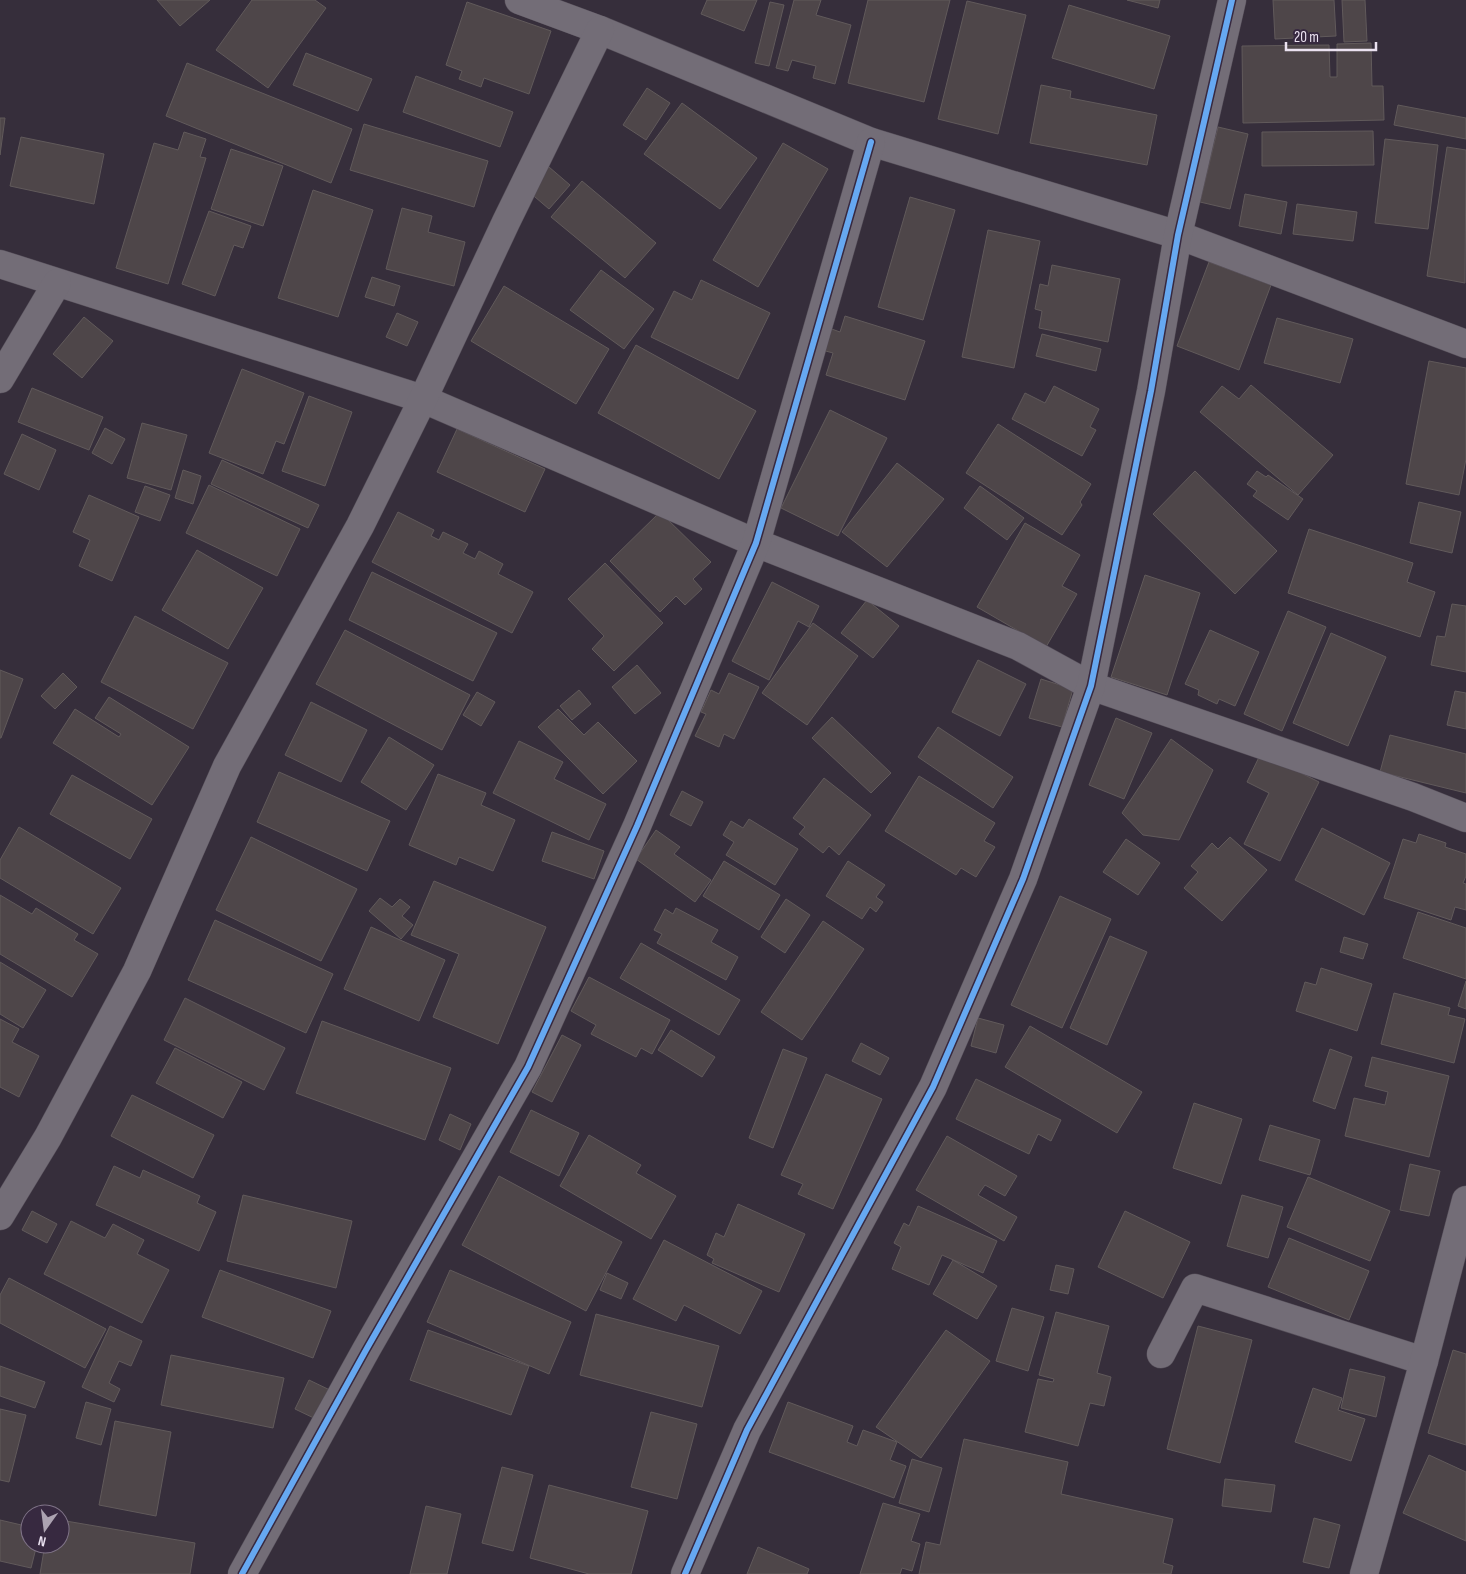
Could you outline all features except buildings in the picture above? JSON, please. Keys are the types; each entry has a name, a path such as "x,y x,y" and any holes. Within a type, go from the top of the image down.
{"street":[{"path":"685,1574 747,1430 933,1087 1023,879 1091,686 1151,391 1178,235 1232,0"},
{"path":"530,2 870,142 1178,235 1466,344"},
{"path":"0,1216 48,1137 137,971 227,766 360,526 600,30"},
{"path":"242,1574 366,1350 528,1067 637,826 756,543 870,142"},
{"path":"0,264 423,399 756,543 1018,646 1091,686 1413,797 1466,818"},
{"path":"0,379 58,283"},
{"path":"1364,1574 1424,1362 1466,1200"},
{"path":"1160,1354 1195,1288 1424,1362"}],"cycle path":[{"path":"685,1574 747,1430 933,1087 1023,879 1091,686 1151,391 1178,235 1232,0"},
{"path":"242,1574 366,1350 528,1067 637,826 756,543 871,142"}]}
